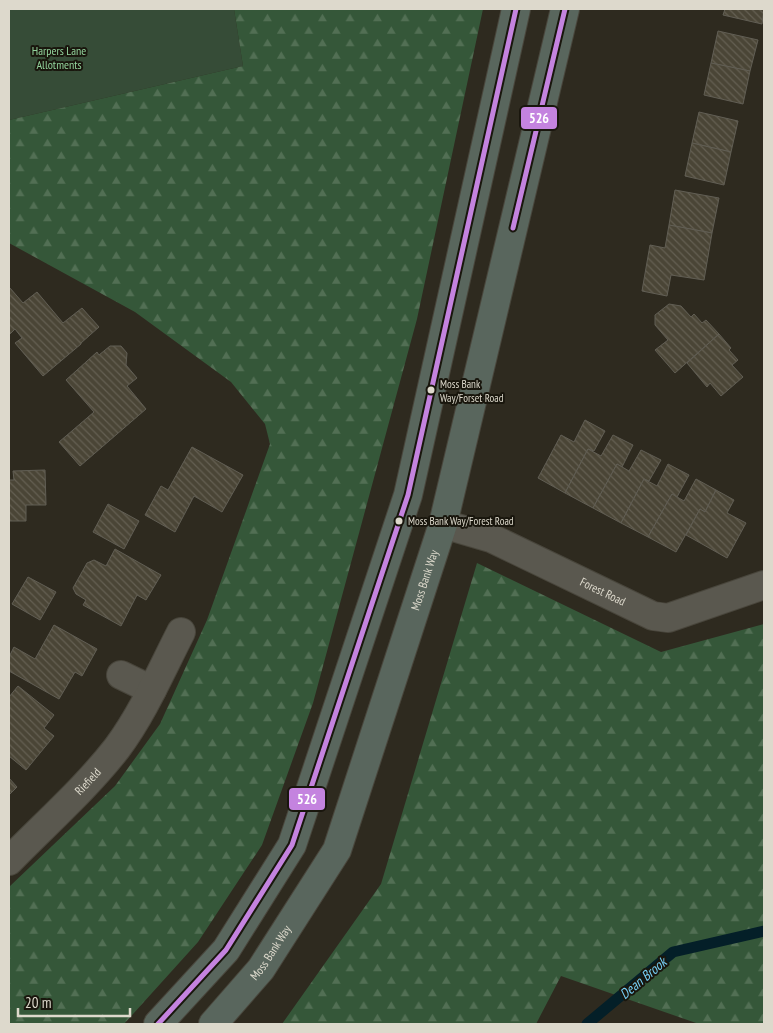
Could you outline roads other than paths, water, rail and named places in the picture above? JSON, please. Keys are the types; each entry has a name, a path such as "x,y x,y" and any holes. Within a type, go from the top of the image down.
{"highway":[{"path":"158,1024 226,950 292,845 408,495 516,9"},
{"name":"Moss Bank Way","path":"212,1024 261,969 337,850 443,524 565,9"}],"street":[{"name":"Forest Road","path":"443,524 491,538 653,616 668,618 764,585"},
{"name":"Riefield","path":"9,861 100,769 117,747 152,690 181,632"},
{"path":"121,675 152,690"}],"waterway":[{"name":"Dean Brook","path":"587,1024 673,952 764,931"}],"place":[{"name":"Moss Bank Way/Forset Road","path":"431,390"},
{"name":"Moss Bank Way/Forest Road","path":"399,521"}],"park label":[{"name":"Harpers Lane Allotments","path":"59,58"}]}
